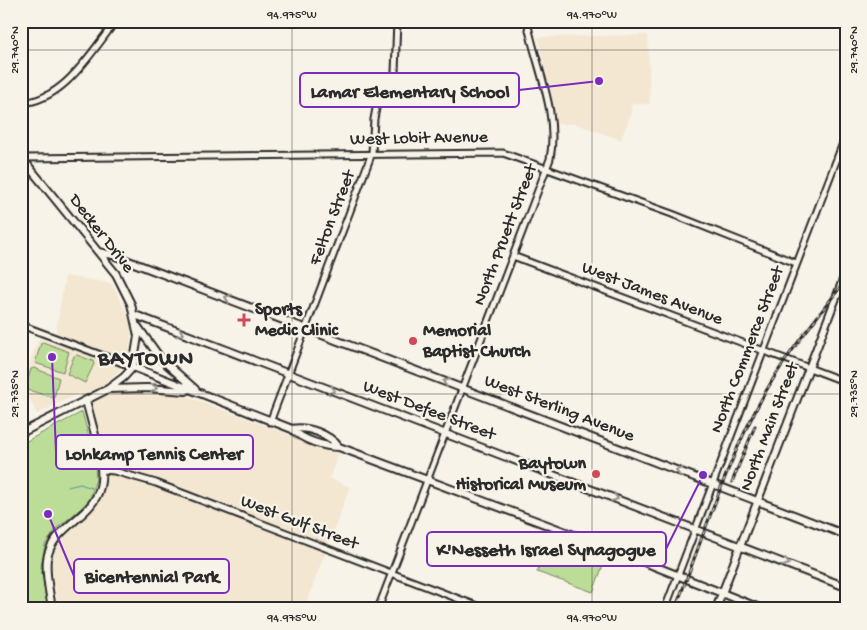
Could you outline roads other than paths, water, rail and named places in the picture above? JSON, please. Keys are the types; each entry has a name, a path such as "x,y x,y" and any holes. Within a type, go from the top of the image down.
{"main road":[{"name":"Decker Drive","path":"22,158 108,263 125,289 138,326 133,368"},
{"name":"West Sterling Avenue","path":"98,252 114,255 305,327 846,536"},
{"name":"North Main Street","path":"716,609 846,272"},
{"name":"West Defee Street","path":"135,315 846,587"},
{"path":"138,326 161,359 200,393"},
{"path":"21,433 108,389 133,368 270,422 292,429 299,428 324,435 334,440 339,447 762,609"},
{"path":"108,389 154,388 200,393"},
{"path":"52,609 46,574 50,549 67,526 94,502 100,487 102,470 86,400"}],"street":[{"path":"21,103 40,99 67,81 116,21"},
{"name":"Felton Street","path":"270,422 372,153 378,98 390,85 395,72 397,21"},
{"name":"North Pruett Street","path":"378,609 547,167 553,142 551,112 527,21"},
{"name":"North Commerce Street","path":"666,609 695,528 846,135"},
{"name":"West Lobit Avenue","path":"22,158 494,152 516,156 547,167 796,263"},
{"name":"West James Avenue","path":"513,256 846,382"},
{"path":"21,325 133,368"},
{"name":"West Gulf Street","path":"102,470 114,471 156,483 485,609"}],"waterway":[{"path":"68,487 80,484 92,488"},
{"path":"21,494 26,492"}],"railway":[{"path":"675,609 739,443 752,417 784,362 846,280"},
{"path":"732,482 755,426"}],"place":[{"name":"Lamar Elementary School","path":"599,81"},
{"name":"Sports Medic Clinic","path":"244,320"},
{"name":"Memorial Baptist Church","path":"413,341"},
{"name":"Lohkamp Tennis Center","path":"52,357"},
{"name":"Baytown Historical Museum","path":"596,474"},
{"name":"K'Nesseth Israel Synagogue","path":"703,475"},
{"name":"Bicentennial Park","path":"48,514"}],"district":[{"name":"BAYTOWN","path":"146,360"}]}
